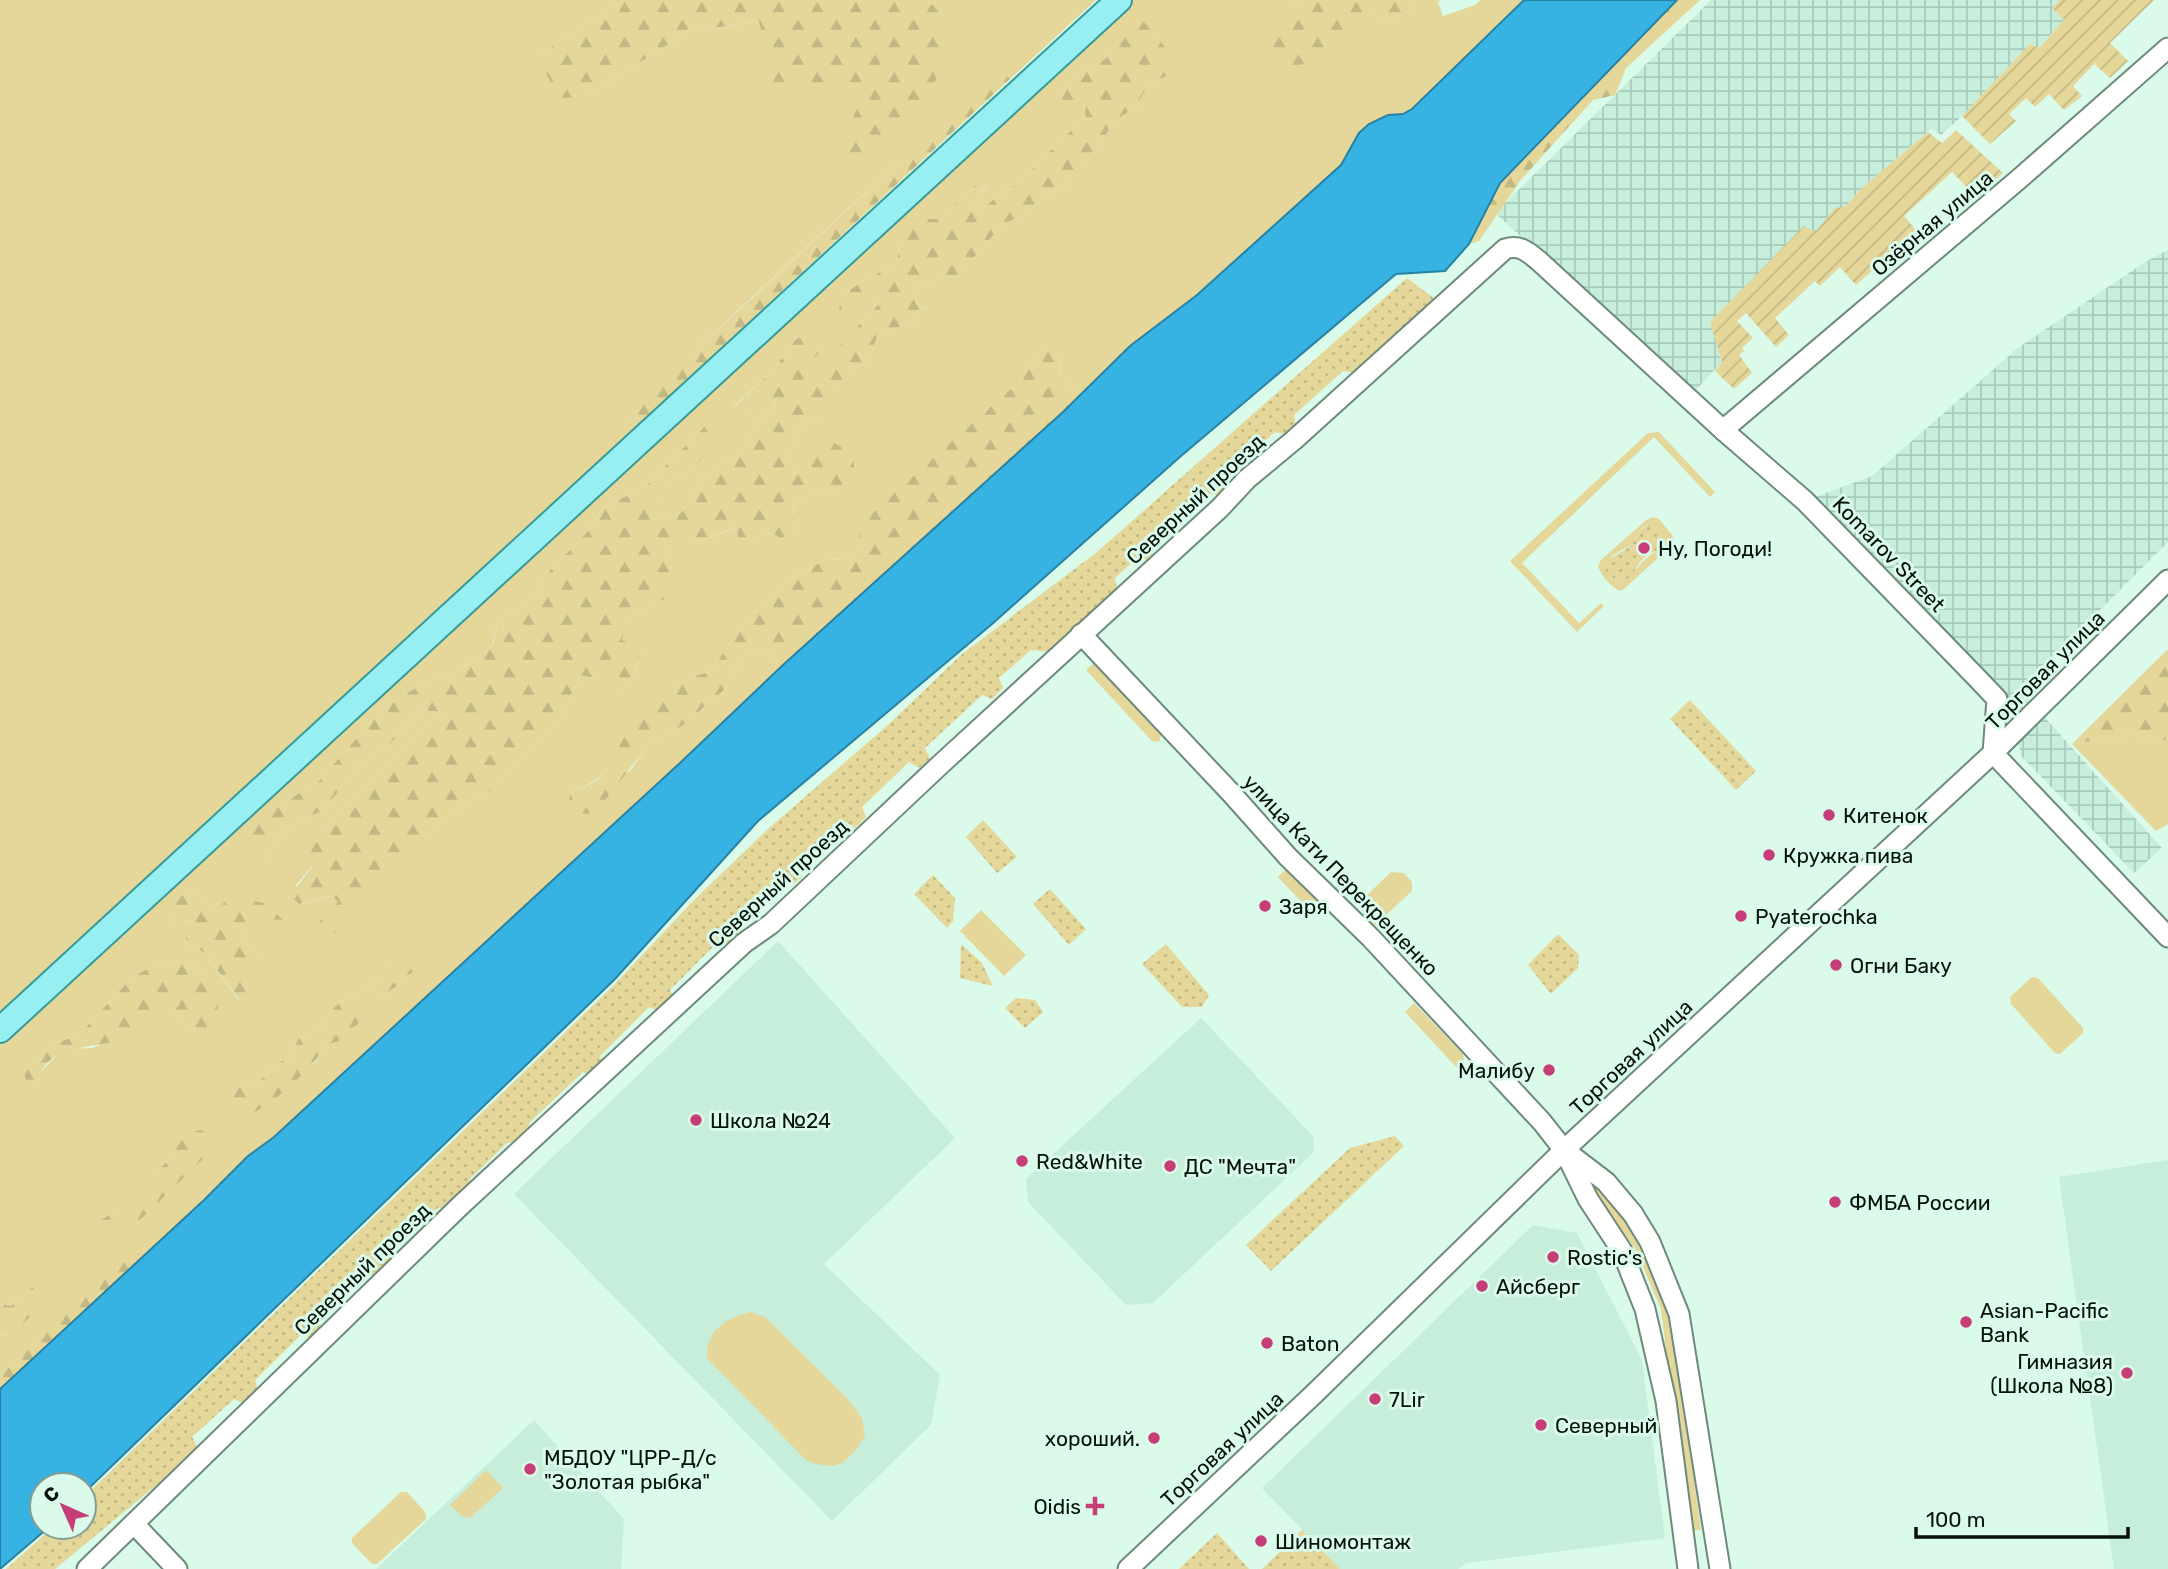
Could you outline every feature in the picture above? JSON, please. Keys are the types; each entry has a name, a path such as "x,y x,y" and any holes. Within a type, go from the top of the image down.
{"main road":[{"path":"0,1030 1119,0"}],"street":[{"name":"Озёрная улица","path":"1723,430 2019,179 2168,48"},
{"name":"Komarov Street","path":"1513,246 1524,249 1539,261 1723,430 1805,501 1997,699 1993,753"},
{"name":"Северный проезд","path":"87,1569 460,1206 744,943 771,924 1220,508 1247,479 1303,432 1505,249 1513,246"},
{"name":"Торговая улица","path":"1128,1569 1304,1404 1564,1150 1993,753 2168,580"},
{"name":"улица Кати Перекрещенко","path":"1082,634 1287,857 1371,938 1542,1122 1564,1150 1588,1199 1622,1251 1645,1309 1666,1401 1688,1569"},
{"path":"1993,753 2168,937"},
{"name":"улица Кати Перекрещенко","path":"1564,1150 1606,1182 1633,1214 1650,1242 1679,1314 1720,1569"},
{"path":"135,1525 177,1569"}],"shaded area":[{"path":"1711,0 2060,0 2052,9 2065,19 2038,48 2030,44 1941,135 1932,128 1863,187 1846,206 1835,208 1815,233 1804,227 1710,322 1722,362 1693,393 1495,213"},
{"path":"2168,250 2168,542 2020,690 2162,848 2134,873 2022,757 2004,694 1815,497 1872,476 2018,348 2145,262"},
{"path":"778,941 955,1138 824,1264 940,1375 931,1425 832,1521 514,1194"},
{"name":"ДС \"Мечта\"","path":"1201,1018 1313,1136 1314,1152 1153,1303 1126,1305 1028,1202 1026,1179"},
{"name":"Гимназия (Школа №8)","path":"2168,1160 2168,1569 2114,1569 2059,1177"},
{"path":"1533,1225 1577,1233 1642,1360 1665,1538 1466,1563 1458,1569 1340,1569 1262,1488"},
{"name":"МБДОУ \"ЦРР-Д/с \"Золотая рыбка\"","path":"534,1420 624,1519 621,1569 376,1569"}],"green space":[{"path":"0,0 622,0 537,56 584,97 688,32 760,21 774,83 868,84 943,16 928,0 1096,0 1010,79 1003,73 926,138 734,314 629,419 643,420 0,1013"},
{"path":"622,0 928,0 943,16 946,65 881,160 838,151 868,84 774,84 759,21 688,32 584,97 559,98 537,56"},
{"path":"1133,0 1301,0 1267,30 1350,30 1374,15 1394,20 1411,10 1408,0 1441,0 1438,2 1443,16 1475,5 1481,0 1524,0 1412,109 1403,114 1388,115 1369,124 1359,133 1341,165 1197,295 1130,346 1080,395 1059,376 1062,351 1044,345 1023,378 861,524 860,546 848,559 825,560 798,574 747,619 710,672 689,677 627,730 608,769 598,779 570,794 630,771 646,748 657,738 682,726 724,690 732,673 747,654 763,648 783,665 274,1137 248,1156 143,1257 135,1252 0,1375 0,1335 4,1335 39,1281 11,1306 0,1304 0,1043","holes":["1138,16 1170,53 1170,74 1148,85 1136,107 1114,121 1096,152 1069,176 1066,187 1042,196 1026,215 1004,223 958,276 923,283 914,292 917,304 928,309 921,318 877,337 869,359 834,389 821,421 798,425 788,460 795,470 807,471 820,435 849,487 813,493 793,505 792,517 802,539 774,534 739,539 737,527 695,544 672,538 664,561 671,596 628,617 621,640 643,651 629,682 621,691 603,680 580,675 562,715 488,793 463,804 331,935 338,902 333,896 300,904 296,885 312,866 319,832 443,712 421,710 389,745 361,764 322,811 300,820 280,836 269,858 257,861 275,808 318,782 384,707 427,681 450,676 483,654 492,645 498,620 540,594 538,583 589,530 602,509 647,485 703,428 693,468 669,483 655,504 658,515 682,512 702,479 743,449 755,425 773,408 778,396 744,411 734,406 773,370 795,340 824,348 807,364 818,369 878,305 877,293 840,295 897,262 900,237 941,219 975,186 987,185 974,202 981,211 1000,193 1012,189 1086,116 1083,104 1057,96 1084,68 1105,59","186,893 199,894 214,913 282,919 249,917 240,939 259,954 239,980 239,1001 205,953 185,942 193,920 171,927 170,916 161,910","387,959 412,972 402,983 369,1004 328,1044 315,1062 224,1110 239,1081 254,1087 277,1063 291,1057 298,1039 323,1027 331,1011 339,1003 368,988","165,961 190,964 212,977 195,1032 169,1008 157,1013 138,1031 92,1048 67,1049 57,1055 39,1074 37,1085 24,1071 50,1045 79,1035 133,976","173,1157 141,1219 99,1221 149,1194 156,1171"]},
{"path":"1301,0 1408,0 1411,10 1394,20 1374,15 1292,70 1274,67 1269,57 1274,44 1267,29"},
{"path":"1677,0 1700,0 1626,68 1615,95 1593,100 1520,181 1479,241 1469,244 1500,183"},
{"path":"2060,0 2154,0 2110,43 2128,61 2110,78 2094,64 2073,86 2082,96 2064,110 2049,94 2035,107 2026,98 2009,114 2016,121 1990,144 1962,116 2030,44 2039,48 2064,20 2052,8"},
{"path":"1138,15 1170,53 1174,64 1170,74 1148,85 1136,107 1114,121 1096,152 1069,176 1066,187 1042,196 1026,215 1004,223 958,276 923,283 914,292 917,304 929,310 921,318 877,337 869,359 834,389 830,413 821,421 798,425 788,460 795,470 807,470 820,434 852,454 856,477 850,487 813,493 793,505 792,517 802,539 793,546 774,534 739,539 736,527 695,544 672,539 664,561 683,578 671,596 628,617 622,640 643,650 629,682 621,691 610,692 603,680 580,675 562,715 488,793 463,804 331,936 320,932 317,924 338,902 332,896 299,904 290,895 312,867 307,856 319,832 443,712 421,710 389,745 361,764 322,811 300,820 280,836 269,858 257,861 247,855 248,834 275,808 318,782 384,707 427,681 450,676 483,654 493,644 498,620 540,594 538,583 589,530 602,509 647,485 703,428 715,420 720,431 717,442 693,468 669,483 655,504 659,515 682,512 702,479 743,449 755,425 773,408 778,397 744,411 734,407 773,370 795,340 817,328 827,336 824,348 808,364 818,368 878,305 877,294 839,320 840,295 897,262 900,237 916,219 941,219 975,186 987,184 974,202 981,211 1000,193 1012,189 1086,116 1083,104 1060,107 1057,96 1084,68 1105,59"},
{"path":"1004,72 1010,79 643,420 628,420 670,374 943,121"},
{"path":"1956,130 2003,173 1976,197 1952,172 1904,216 1917,231 1856,285 1840,267 1820,286 1815,281 1775,318 1789,335 1776,347 1746,313 1737,321 1753,338 1742,348 1744,351 1739,355 1752,373 1734,389 1715,371 1722,362 1710,322 1804,226 1815,232 1835,208 1846,206 1863,187 1928,132 1942,143"},
{"path":"1407,278 1435,299 1356,373 1343,371 1294,415 1296,428 1288,435 1275,432 1224,479 1225,492 1221,495 1207,494 1151,546 1153,558 1149,561 1138,557 1115,578 1117,590 1050,652 1031,650 999,678 1003,688 992,699 982,695 925,748 930,759 919,768 909,762 862,807 866,817 855,828 844,821 798,865 802,877 792,885 783,881 737,926 743,935 732,945 720,940 670,990 674,998 660,1011 649,1007 600,1056 604,1066 592,1076 583,1072 529,1123 533,1134 519,1147 508,1142 469,1180 473,1189 448,1213 439,1207 394,1249 396,1260 377,1278 366,1273 319,1319 322,1331 312,1340 302,1334 255,1380 259,1392 245,1404 234,1399 192,1437 199,1450 98,1533 98,1483 612,987 694,900 768,829 889,724 961,655 1097,552"},
{"path":"1056,341 1062,351 1059,376 1080,395 1063,412 783,665 763,648 747,654 732,673 724,690 682,726 657,738 646,748 595,813 580,814 568,806 570,794 598,780 608,769 626,730 689,677 710,672 747,619 798,574 825,560 848,559 860,546 860,524 1023,378 1044,345"},
{"path":"1659,432 1715,492 1710,497 1654,437 1522,563 1579,623 1601,603 1604,606 1577,632 1510,561 1648,433"},
{"path":"1653,517 1659,519 1673,536 1672,545 1620,591 1607,581 1598,566 1601,560 1646,520","holes":["1647,525 1655,552 1623,580 1619,582 1611,578 1611,556 1631,545"]},
{"path":"1653,524 1664,532 1666,539 1662,546 1644,558 1631,575 1619,582 1605,570 1605,565 1630,546 1644,527"},
{"path":"2168,649 2168,739 2156,743 2130,735 2072,744"},
{"path":"1094,663 1162,732 1159,742 1152,741 1086,670"},
{"path":"1690,700 1756,771 1736,790 1670,719"},
{"path":"2130,735 2156,743 2168,739 2168,824 2156,831 2072,744"},
{"path":"983,820 1017,857 997,873 966,837"},
{"path":"1286,869 1317,899 1313,914 1278,877"},
{"path":"1391,872 1404,873 1412,882 1412,891 1374,926 1365,927 1370,903 1364,898"},
{"path":"933,875 955,898 953,921 947,928 914,894"},
{"path":"1050,889 1086,929 1069,945 1033,904"},
{"path":"186,893 199,894 214,913 231,895 267,904 283,920 249,918 240,939 259,954 258,965 240,980 249,987 251,1001 240,1001 205,953 185,942 192,920 171,928 170,916 160,910"},
{"path":"981,910 1026,955 1004,976 960,931"},
{"path":"1558,934 1579,955 1578,968 1551,994 1528,965"},
{"path":"961,944 982,963 993,986 960,978"},
{"path":"1166,944 1209,995 1202,1007 1182,1007 1142,964"},
{"path":"399,958 413,971 402,983 369,1004 365,1017 339,1041 328,1044 287,1089 261,1109 236,1120 224,1110 226,1094 239,1081 254,1087 277,1063 291,1057 298,1039 323,1027 331,1011 339,1003 372,985 387,959"},
{"path":"165,961 190,964 212,977 218,999 217,1023 207,1030 195,1032 169,1008 128,1037 61,1054 50,1061 42,1071 37,1086 26,1082 24,1071 50,1045 79,1035 133,976"},
{"path":"2032,977 2038,978 2083,1028 2083,1033 2060,1054 2055,1053 2011,1004 2010,997"},
{"path":"1016,998 1035,1000 1043,1012 1025,1028 1005,1008"},
{"path":"1414,1003 1463,1054 1464,1063 1457,1068 1405,1012"},
{"path":"201,1130 211,1136 203,1159 141,1219 119,1226 97,1222 148,1194 156,1171 173,1157 176,1134"},
{"path":"1395,1136 1404,1146 1271,1271 1246,1245 1350,1148"},
{"path":"1585,1177 1596,1181 1642,1244 1668,1314 1701,1530 1688,1531 1661,1309 1635,1248 1589,1187"},
{"path":"135,1251 143,1257 0,1389 0,1375"},
{"path":"39,1281 51,1281 52,1292 22,1324 0,1335 0,1304 11,1306"},
{"path":"751,1312 765,1317 846,1397 862,1418 865,1436 853,1453 841,1463 826,1466 806,1460 707,1358 710,1340 719,1327"},
{"path":"486,1470 503,1488 470,1518 461,1516 450,1505"},
{"path":"401,1492 407,1492 425,1512 426,1519 377,1564 372,1564 352,1543 352,1538"},
{"path":"1302,1530 1340,1569 1262,1569"},
{"path":"1217,1533 1249,1569 1179,1569"},
{"path":"37,1541 89,1541 55,1569 6,1569"}],"water":[{"path":"1524,0 1677,0 1500,183 1469,244 1445,271 1396,274 1181,456 992,624 758,821 615,979 98,1479 98,1471 28,1471 28,1541 33,1541 0,1569 0,1389 248,1156 274,1137 783,665 1063,412 1130,346 1197,295 1341,165 1359,133 1369,124 1388,115 1403,114 1412,109"}],"place":[{"name":"Ну, Погоди!","path":"1644,548"},
{"name":"Китенок","path":"1829,815"},
{"name":"Кружка пива","path":"1769,855"},
{"name":"Заря","path":"1265,906"},
{"name":"Pyaterochka","path":"1741,916"},
{"name":"Огни Баку","path":"1836,965"},
{"name":"Малибу","path":"1549,1070"},
{"name":"Школа №24","path":"696,1120"},
{"name":"Red&White","path":"1022,1161"},
{"name":"ДС \"Мечта\"","path":"1170,1166"},
{"name":"ФМБА России","path":"1835,1202"},
{"name":"Rostic's","path":"1553,1257"},
{"name":"Айсберг","path":"1482,1286"},
{"name":"Asian-Pacific Bank","path":"1966,1322"},
{"name":"Baton","path":"1267,1343"},
{"name":"Гимназия (Школа №8)","path":"2127,1373"},
{"name":"7Lir","path":"1375,1399"},
{"name":"Северный","path":"1541,1425"},
{"name":"хороший.","path":"1154,1438"},
{"name":"МБДОУ \"ЦРР-Д/с \"Золотая рыбка\"","path":"530,1469"},
{"name":"Oidis","path":"1095,1506"},
{"name":"Шиномонтаж","path":"1261,1541"}]}
